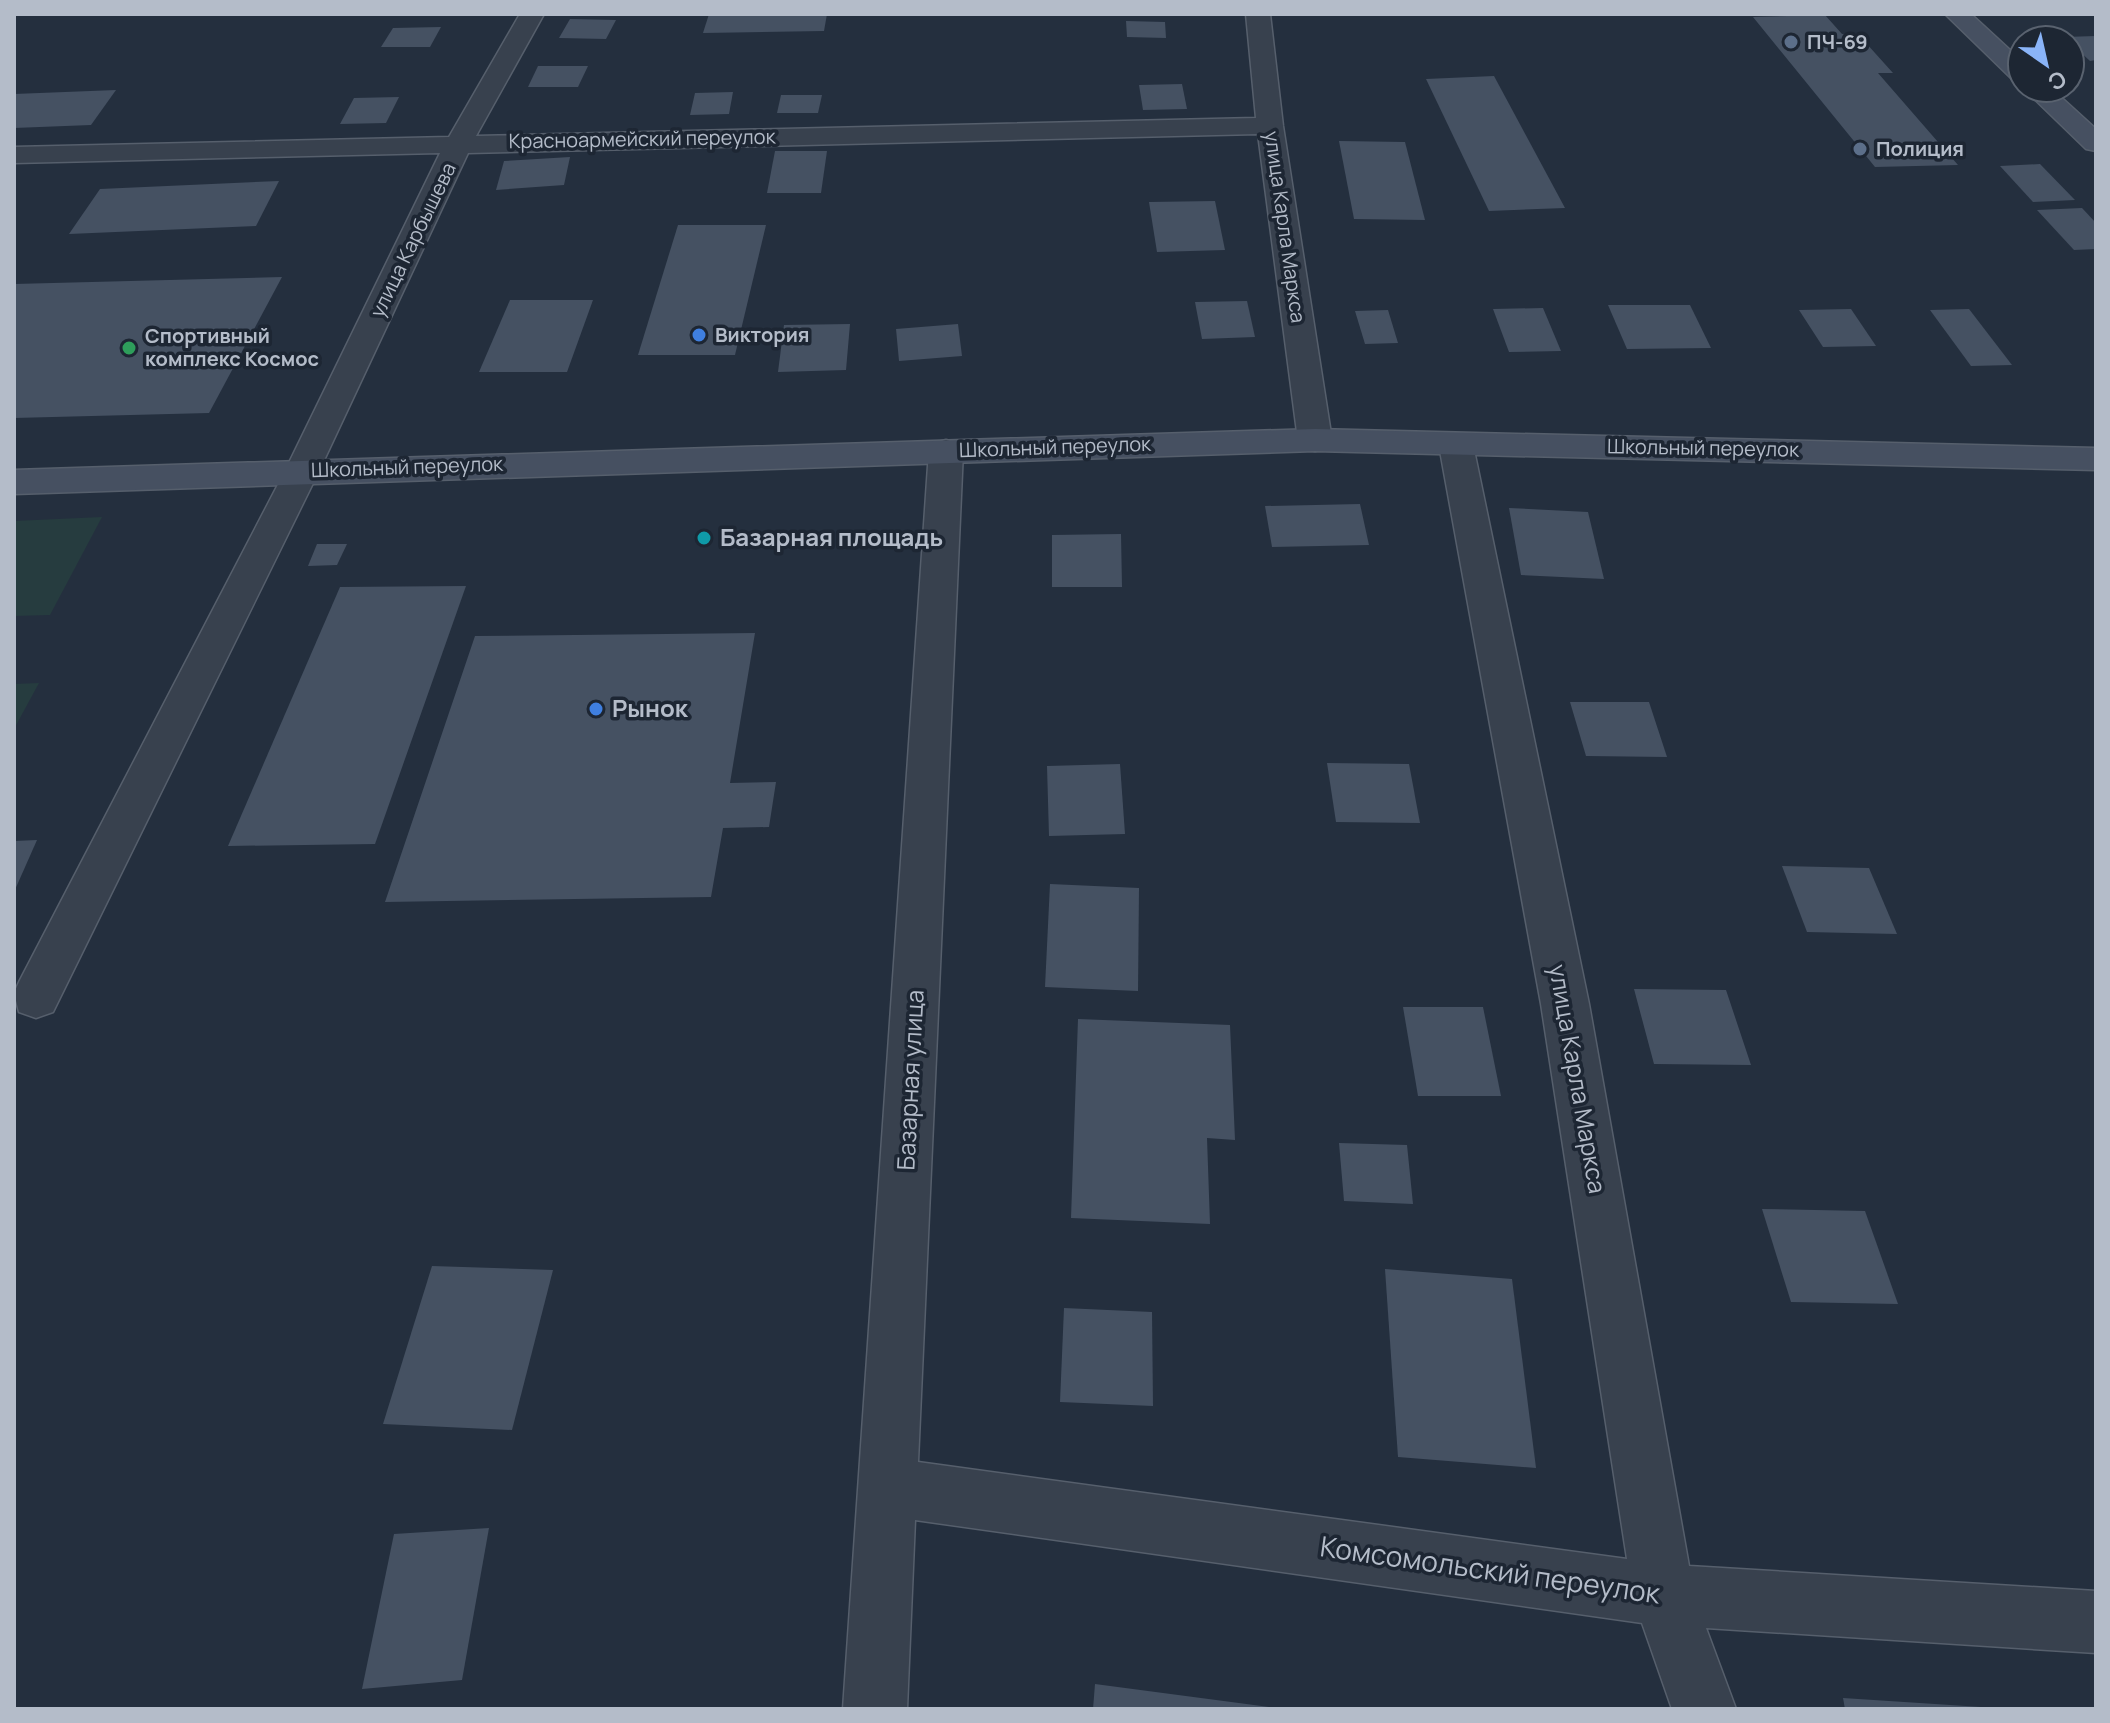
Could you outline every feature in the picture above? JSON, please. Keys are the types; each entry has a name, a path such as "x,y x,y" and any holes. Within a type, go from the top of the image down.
{"street":[{"name":"улица Карбышева","path":"36,997 302,471 459,143 532,14"},
{"name":"улица Карла Маркса","path":"1258,14 1270,126 1315,440"},
{"path":"1957,14 2006,60"},
{"path":"2053,104 2096,143"},
{"name":"Красноармейский переулок","path":"14,155 1270,126"},
{"name":"Школьный переулок","path":"14,482 1315,440 1456,445 1925,451 2096,459"},
{"name":"улица Карла Маркса","path":"1456,445 1565,1004 1663,1595 1704,1709"},
{"name":"Базарная улица","path":"875,1709 946,451"},
{"name":"Комсомольский переулок","path":"888,1487 1663,1595 2096,1622"}],"green space":[{"path":"102,517 50,615 14,616 14,521"},
{"path":"39,683 14,729 14,684"}],"building":[{"path":"709,14 827,14 824,31 703,33"},
{"path":"1825,15 1842,34 1857,33 1893,73 1878,73 1958,165 1875,167 1753,17"},
{"path":"570,19 616,20 606,39 559,38"},
{"path":"1126,21 1165,22 1166,38 1127,37"},
{"path":"441,27 430,47 381,47 393,28"},
{"path":"2086,36 2096,36 2096,60 2090,61 2086,57"},
{"path":"538,66 588,66 578,87 528,87"},
{"path":"1494,76 1565,208 1489,211 1426,79"},
{"path":"1182,84 1187,109 1143,110 1139,85"},
{"path":"116,90 91,125 14,128 14,94"},
{"path":"733,92 729,114 690,115 695,93"},
{"path":"781,95 822,95 818,113 777,113"},
{"path":"399,97 386,123 340,124 354,98"},
{"path":"1339,141 1405,142 1425,220 1354,219"},
{"path":"775,151 827,151 821,193 767,193"},
{"path":"570,157 564,185 496,190 504,161"},
{"path":"2040,164 2075,200 2033,202 2000,166"},
{"path":"279,181 256,226 69,234 100,189"},
{"path":"1215,201 1225,250 1157,252 1149,202"},
{"path":"2082,208 2096,223 2096,249 2074,250 2037,210"},
{"path":"678,225 766,225 735,355 638,355"},
{"name":"Спортивный комплекс Космос","path":"282,277 209,413 14,418 14,284"},
{"path":"510,300 593,300 567,372 479,372"},
{"path":"1247,301 1255,337 1202,339 1195,302"},
{"path":"1608,305 1690,305 1711,348 1627,349"},
{"path":"1543,308 1561,351 1509,352 1493,309"},
{"path":"1851,309 1876,346 1823,347 1799,310"},
{"path":"1969,309 2012,365 1971,366 1930,310"},
{"path":"1388,310 1398,343 1365,344 1355,311"},
{"path":"850,324 846,370 778,372 784,325"},
{"path":"958,324 962,356 899,361 896,329"},
{"path":"1360,504 1369,545 1272,547 1265,506"},
{"path":"1509,508 1588,512 1604,579 1521,575"},
{"path":"1121,534 1122,587 1052,587 1052,535"},
{"path":"317,544 347,544 337,565 308,566"},
{"path":"466,586 375,844 228,846 340,587"},
{"name":"Рынок","path":"755,633 730,783 776,782 769,827 723,828 711,897 385,902 475,636"},
{"path":"1570,702 1649,702 1667,757 1586,756"},
{"path":"1327,763 1409,764 1420,823 1336,822"},
{"path":"1120,764 1125,834 1049,836 1047,766"},
{"path":"37,840 14,892 14,841"},
{"path":"1782,866 1869,868 1897,934 1807,932"},
{"path":"1050,884 1139,888 1138,991 1045,987"},
{"path":"1634,989 1726,990 1751,1065 1654,1064"},
{"path":"1403,1007 1483,1007 1501,1096 1418,1096"},
{"path":"1078,1019 1230,1025 1235,1140 1207,1138 1210,1224 1071,1218"},
{"path":"1339,1143 1407,1145 1413,1204 1344,1201"},
{"path":"1762,1209 1865,1211 1898,1304 1791,1302"},
{"path":"432,1266 553,1270 512,1430 383,1424"},
{"path":"1385,1269 1512,1279 1536,1468 1398,1457"},
{"path":"1064,1308 1152,1312 1153,1406 1060,1402"},
{"path":"489,1528 462,1680 362,1689 394,1534"},
{"path":"1095,1684 1269,1707 1269,1709 1093,1709"},
{"path":"1843,1698 1981,1707 1981,1709 1845,1709"}],"place":[{"name":"ПЧ-69","path":"1791,42"},
{"name":"Полиция","path":"1860,149"},
{"name":"Виктория","path":"699,335"},
{"name":"Спортивный комплекс Космос","path":"129,348"},
{"name":"Базарная площадь","path":"704,538"},
{"name":"Рынок","path":"596,709"}]}
